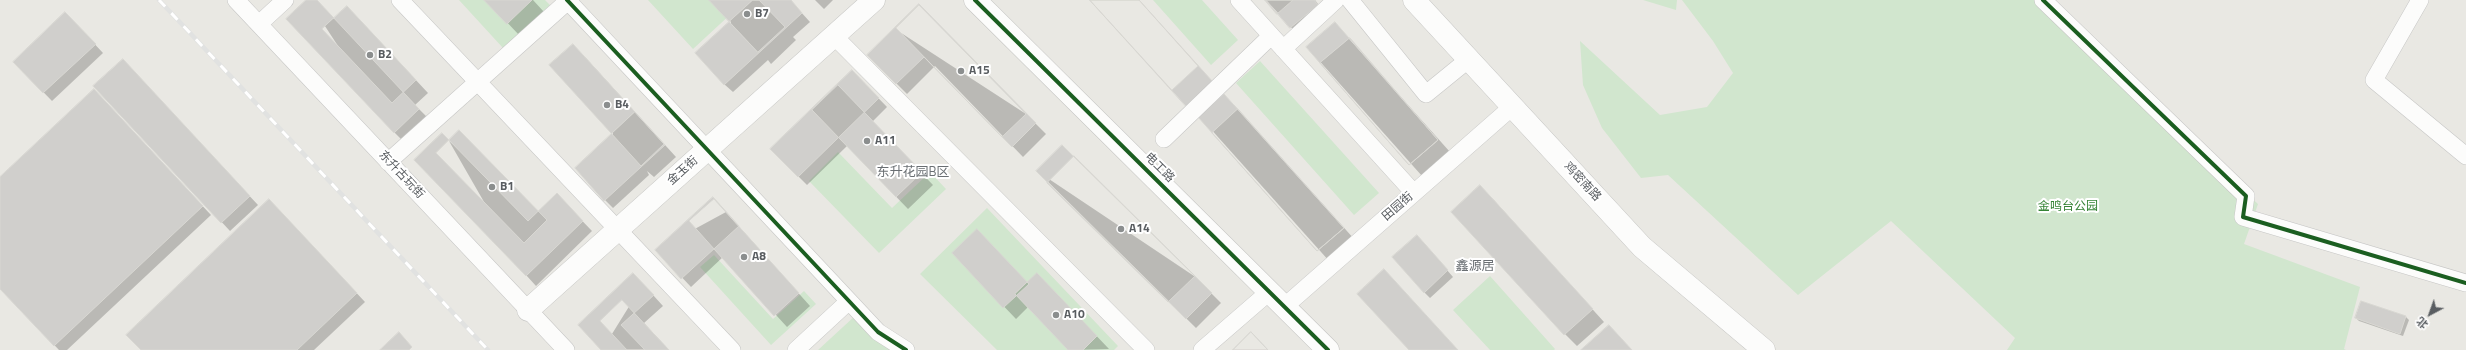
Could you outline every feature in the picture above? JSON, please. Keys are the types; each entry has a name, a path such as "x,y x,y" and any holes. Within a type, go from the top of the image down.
{"street":[{"name":"东升古玩街","path":"236,0 566,350"},
{"path":"259,24 285,0"},
{"path":"400,0 732,350"},
{"path":"388,162 568,0 706,150 878,332 906,350"},
{"name":"金玉街","path":"528,310 874,0"},
{"name":"电工路","path":"975,0 1328,350"},
{"path":"1239,0 1414,193"},
{"path":"1283,49 1336,0"},
{"path":"1350,0 1426,94 1468,59"},
{"name":"鸡密南路","path":"1414,0 1642,247 1764,350"},
{"path":"2043,0 2246,196 2243,217 2466,283"},
{"path":"2420,0 2374,80 2466,156"},
{"path":"834,36 1146,350"},
{"path":"1164,139 1271,36"},
{"name":"田园街","path":"1202,350 1277,299 1414,193 1512,107"},
{"path":"796,350 849,301"}],"green space":[{"path":"459,0 545,0 550,5 503,48"},
{"path":"648,0 746,0 693,49"},
{"path":"1153,0 1202,0 1238,40 1211,65"},
{"path":"1643,0 1677,0 1676,10"},
{"name":"金鸣台公园","path":"1682,0 2038,0 2258,204 2244,244 2360,287 2344,349 2346,350 2007,350 2015,338 1891,221 1798,295 1668,175 1641,178 1602,128 1583,85 1580,41 1660,115 1707,107 1733,73 1713,41"},
{"path":"1260,61 1379,193 1354,215 1236,83"},
{"path":"838,152 892,208 930,172 946,189 879,253 809,181"},
{"path":"987,208 1118,346 1114,350 997,350 920,274"},
{"path":"714,255 773,319 804,291 816,304 771,345 700,267"},
{"path":"1490,276 1555,349 1554,350 1490,350 1453,310"},
{"path":"856,315 896,350 818,350"}],"building":[{"path":"306,0 317,0 419,109 394,133 286,19"},
{"path":"484,0 532,0 507,24"},
{"name":"B7","path":"709,0 759,0 785,27 758,52"},
{"path":"753,0 791,0 802,13 724,85 695,53"},
{"path":"1090,0 1139,0 1213,82 1186,106"},
{"path":"1090,0 1139,0 1198,66 1172,90"},
{"path":"1265,0 1293,0 1277,14"},
{"path":"1266,0 1314,0 1318,5 1290,28"},
{"name":"A15","path":"919,4 1036,123 1012,147 924,57 896,84 867,55"},
{"name":"A15","path":"919,5 1026,114 1002,137 896,28"},
{"name":"B2","path":"347,6 416,80 392,103 322,29"},
{"path":"65,12 96,44 43,93 13,62"},
{"path":"1335,22 1438,140 1409,165 1306,47"},
{"path":"1350,38 1438,140 1409,165 1320,63"},
{"name":"B4","path":"573,44 664,144 641,166 549,65"},
{"path":"123,59 250,196 221,223 93,86"},
{"path":"852,70 879,98 798,177 770,149"},
{"name":"A11","path":"838,85 922,172 896,197 812,110"},
{"path":"94,89 203,206 54,346 0,289 0,177"},
{"path":"1224,94 1344,228 1317,251 1198,117"},
{"path":"1238,109 1344,228 1317,251 1212,133"},
{"path":"635,112 665,145 604,201 575,168"},
{"name":"B1","path":"459,130 547,220 524,243 436,153"},
{"path":"442,133 528,221 557,193 583,221 526,276 414,160"},
{"name":"A14","path":"1062,145 1212,293 1186,319 1036,171"},
{"name":"A14","path":"1074,156 1195,276 1168,302 1047,183"},
{"path":"1480,185 1593,309 1564,335 1451,212"},
{"path":"713,197 739,226 681,279 655,250"},
{"path":"269,199 357,293 297,350 141,350 126,335"},
{"name":"A8","path":"714,199 799,293 774,316 689,221"},
{"path":"977,229 1029,284 1003,308 952,253"},
{"path":"1417,235 1448,270 1424,293 1392,257"},
{"path":"1384,269 1458,350 1409,350 1357,294"},
{"path":"633,273 654,295 621,325 645,350 601,350 578,325"},
{"name":"A10","path":"1037,273 1097,336 1083,350 1068,350 1015,294"},
{"path":"622,300 669,350 627,350 600,321"},
{"path":"2361,301 2406,316 2400,334 2355,318"},
{"path":"1609,325 1632,350 1581,350"},
{"path":"399,332 412,347 409,350 380,350"},
{"path":"1251,332 1268,350 1233,350"},
{"path":"1251,332 1268,350 1233,350"}],"railway":[{"path":"159,0 488,350"}],"cycle path":[{"path":"567,0 878,332 906,350"},
{"path":"975,0 1328,350"},
{"path":"2043,0 2246,196 2243,217 2466,283"}],"place":[{"name":"B7","path":"747,14"},
{"name":"B2","path":"370,55"},
{"name":"A15","path":"961,71"},
{"name":"B4","path":"607,105"},
{"name":"A11","path":"867,141"},
{"name":"B1","path":"492,187"},
{"name":"A14","path":"1121,229"},
{"name":"A8","path":"744,257"},
{"name":"A10","path":"1056,315"}],"district":[{"name":"东升花园B区","path":"913,173"},
{"name":"鑫源居","path":"1475,267"}]}
